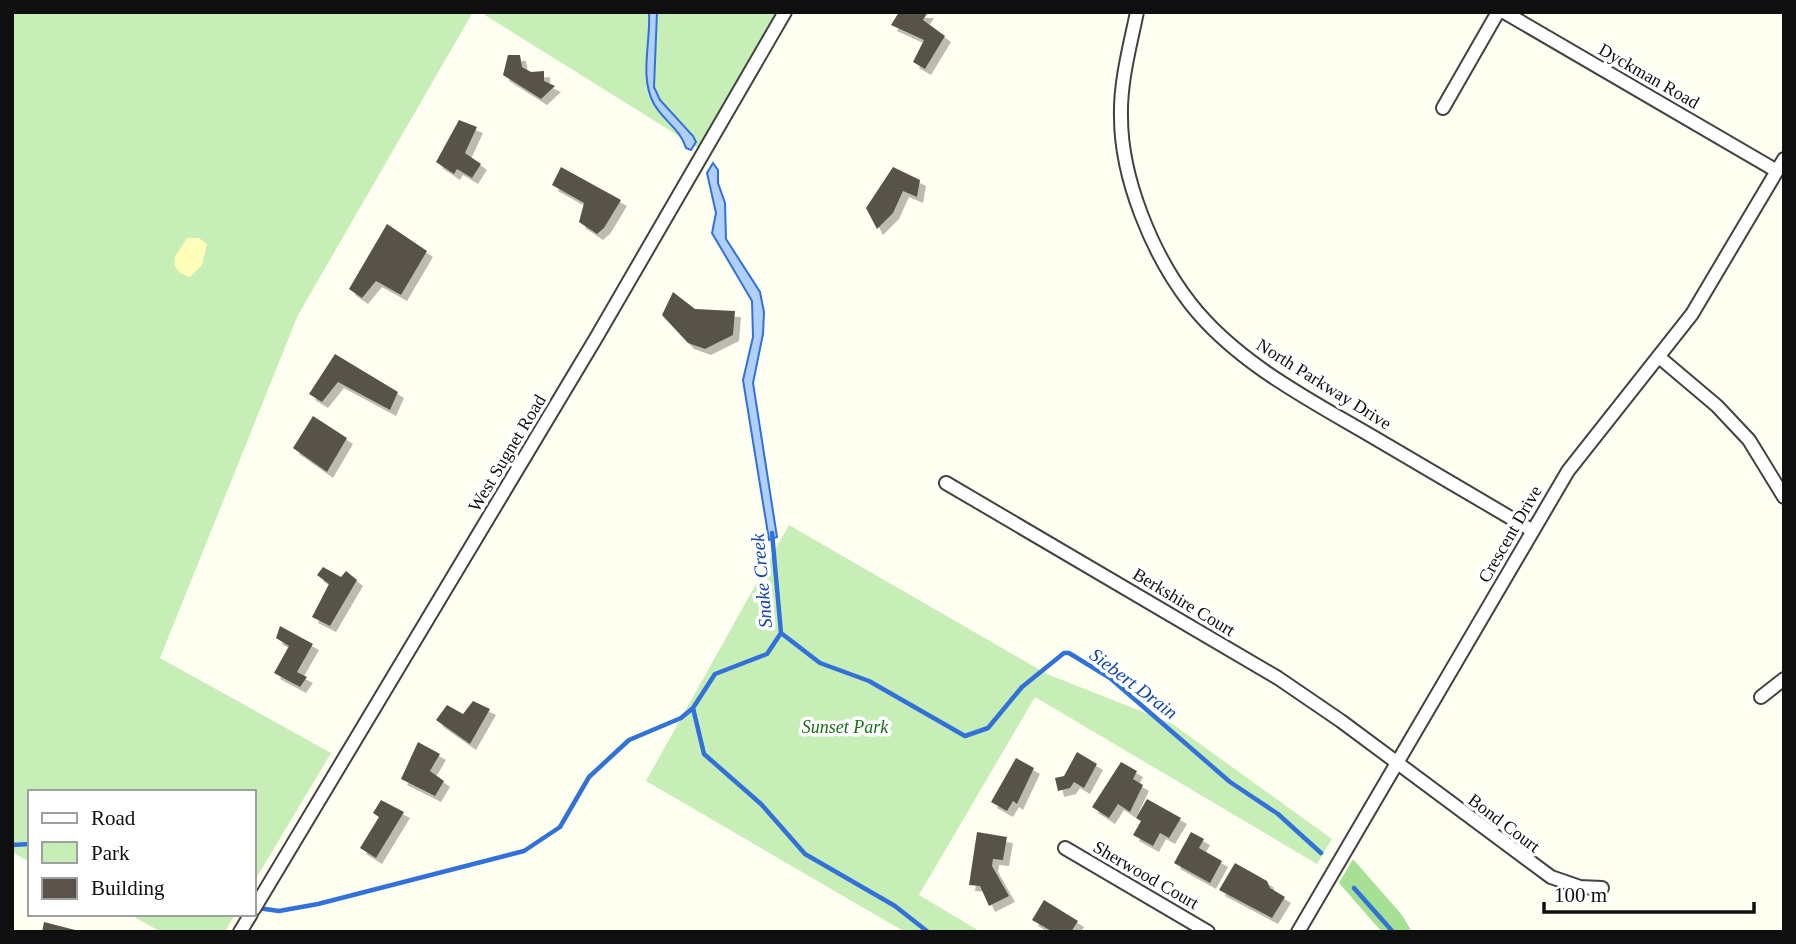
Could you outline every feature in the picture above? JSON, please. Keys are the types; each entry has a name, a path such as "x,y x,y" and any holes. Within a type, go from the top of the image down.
{"street":[{"name":"West Sugnet Road","path":"256,905 596,338 785,12"},
{"name":"North Parkway Drive","path":"1137,12 1126,62 1121,117 1128,179 1156,245 1190,303 1248,359 1310,400 1533,531"},
{"path":"1443,108 1498,12"},
{"name":"Dyckman Road","path":"1504,12 1777,170"},
{"name":"Crescent Drive","path":"1298,932 1568,471 1692,314 1784,159"},
{"path":"1659,357 1717,406 1749,440 1784,497"},
{"name":"Berkshire Court","path":"946,482 1278,678 1396,763"},
{"path":"1761,697 1784,679"},
{"name":"Bond Court","path":"1396,763 1551,877 1580,887 1602,888"},
{"name":"Sherwood Court","path":"1065,848 1209,932"},
{"name":"West Sugnet Road","path":"240,932 250,916"}],"green space":[{"path":"12,12 473,12 298,315 160,658 331,753 256,879 256,790 28,790 28,861 12,852"},
{"path":"480,12 777,12 698,148"},
{"name":"Sunset Park","path":"789,525 1047,674 1171,723 1332,839 1317,864 1035,697 919,895 981,932 905,932 646,781"},
{"path":"133,916 234,916 225,932 161,932"}],"shaded area":[{"path":"1353,859 1402,915 1412,932 1382,932 1339,883"}],"sand":[{"path":"187,238 199,238 207,244 202,265 190,277 180,273 174,265 175,257"}],"water":[{"path":"649,12 657,12 654,87 660,100 693,136 696,142 691,150 686,148 680,136 658,110 650,94 646,71"},
{"path":"713,163 718,170 718,183 725,203 726,239 760,292 764,312 763,334 753,383 777,537 769,540 743,380 753,337 752,301 712,233 716,213 707,173"}],"building":[{"path":"899,12 928,12 923,20 945,36 925,69 913,62 924,40 891,25"},
{"path":"508,55 520,55 522,67 531,72 544,71 544,81 555,86 541,99 503,75"},
{"path":"459,120 477,127 465,153 481,164 472,178 457,169 454,174 436,162"},
{"path":"561,167 621,200 604,228 597,234 579,222 584,203 552,185"},
{"path":"893,167 920,180 917,197 903,191 893,213 877,229 866,208"},
{"path":"387,224 427,251 401,295 376,281 362,298 349,289"},
{"path":"673,292 695,309 735,311 733,335 705,349 688,343 662,315"},
{"path":"335,354 398,392 390,410 338,382 322,402 309,394"},
{"path":"313,416 347,438 327,472 293,448"},
{"path":"323,567 341,577 346,571 357,580 330,626 312,617 329,584 317,575"},
{"path":"280,626 313,644 297,672 307,677 300,687 274,673 289,646 276,638"},
{"path":"473,701 490,709 470,744 436,720 447,705 463,714"},
{"path":"418,742 440,754 430,771 444,781 435,796 401,779"},
{"path":"1077,752 1097,764 1084,788 1074,782 1070,788 1058,791 1055,778 1064,776"},
{"path":"1016,758 1034,768 1017,804 1013,801 1007,811 991,802"},
{"path":"1121,762 1137,771 1133,779 1143,785 1130,812 1118,804 1109,818 1092,807"},
{"path":"1147,799 1181,818 1169,838 1160,833 1153,846 1133,835 1141,821 1136,818"},
{"path":"381,800 404,812 376,858 360,848 379,817 373,813"},
{"path":"977,832 1007,837 1003,860 993,859 992,866 1009,896 989,906 980,886 969,885"},
{"path":"1191,832 1204,839 1199,848 1222,861 1210,883 1174,863"},
{"path":"1235,863 1267,881 1270,888 1285,897 1272,918 1219,890"},
{"path":"1044,900 1078,921 1071,932 1053,932 1032,920"},
{"path":"44,922 79,931 42,932"}],"waterway":[{"name":"Snake Creek","path":"258,908 279,911 318,904 524,851 560,827 589,777 629,740 681,718 693,708 715,674 767,654 781,633 772,533"},
{"name":"Siebert Drain","path":"781,633 820,663 869,681 965,736 988,728 1022,687 1064,653 1069,653 1110,678 1230,782 1278,814 1321,853"},
{"path":"693,708 704,754 761,804 805,854 895,906 928,932"},
{"name":"Snake Creek","path":"12,845 28,844"},
{"name":"Siebert Drain","path":"1354,888 1393,932"}]}
